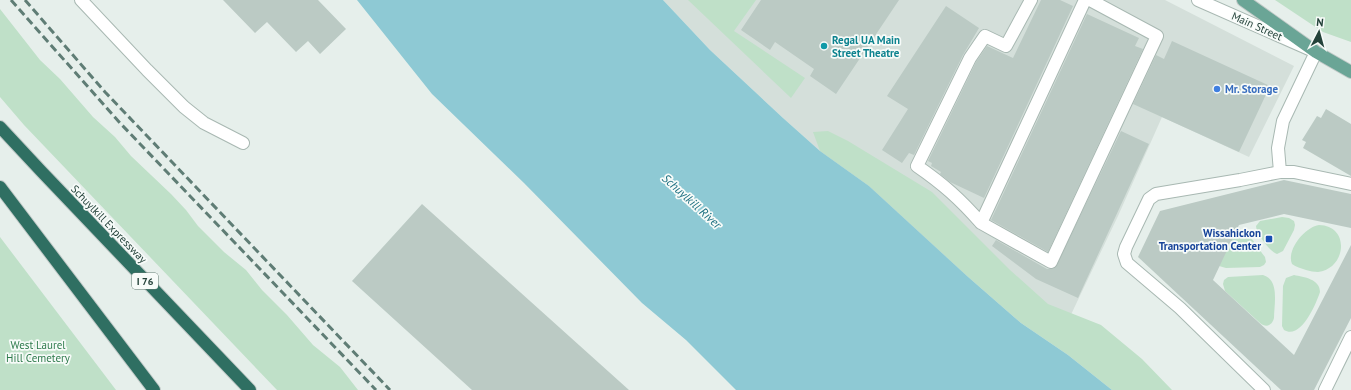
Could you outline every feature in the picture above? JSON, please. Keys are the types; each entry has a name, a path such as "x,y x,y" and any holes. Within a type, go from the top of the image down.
{"highway":[{"name":"Schuylkill Expressway","path":"0,127 250,390"},
{"path":"0,186 154,390"}],"main road":[{"path":"1243,0 1316,52 1351,72"}],"street":[{"path":"81,0 184,107 204,123 243,143"},
{"path":"1031,0 1006,46 985,36 974,52 917,166 942,183 981,223 1051,262 1157,36 1090,0"},
{"path":"981,223 1085,0"},
{"name":"Main Street","path":"1198,0 1316,52"},
{"path":"1280,172 1278,148 1283,121 1316,52"},
{"path":"1264,390 1180,308 1133,270 1127,263 1124,254 1126,246 1149,199 1156,194 1280,172 1294,172 1351,184"},
{"path":"1325,390 1351,337"}],"shaded area":[{"path":"663,0 1165,0 1294,66 1249,157 1162,117 1118,216 1056,346 967,276 869,186 820,151 710,50"}],"green space":[{"path":"688,0 756,0 734,31 805,78 791,98"},
{"path":"1275,0 1351,0 1351,42 1323,32"},
{"path":"0,9 40,60 60,79 93,117 115,137 131,156 171,194 198,226 224,252 246,270 262,290 287,315 313,345 340,367 358,390 277,390 24,125 0,97"},
{"path":"828,131 848,141 932,192 1010,270 1048,304 1101,325 1142,359 1172,390 1112,390 1068,355 1021,323 967,276 869,186 820,151 813,132"},
{"path":"1282,217 1289,218 1294,221 1295,225 1283,251 1277,254 1274,253 1264,242 1258,233 1256,226 1260,221"},
{"path":"1319,225 1329,227 1336,232 1340,240 1341,248 1339,256 1334,264 1327,269 1314,272 1292,264 1292,252 1298,240 1308,230"},
{"path":"1235,228 1240,229 1249,235 1265,257 1266,262 1264,265 1260,267 1226,268 1219,266"},
{"name":"West Laurel Hill Cemetery","path":"0,237 116,390 0,390"},
{"path":"1263,275 1272,282 1275,294 1274,318 1272,323 1267,326 1262,325 1225,291 1223,284 1224,280 1228,277"},
{"path":"1294,275 1311,279 1317,284 1320,292 1311,312 1302,326 1290,332 1284,330 1282,326 1283,286 1286,278"}],"water":[{"name":"Schuylkill River","path":"357,0 663,0 710,50 820,151 869,186 967,276 1021,323 1068,355 1112,390 736,390 686,340 642,303 524,183 432,94"}],"building":[{"path":"223,0 318,0 346,29 320,54 308,41 296,52 267,22 255,33"},
{"name":"Regal UA Main Street Theatre","path":"761,0 899,0 836,94 810,76 814,69 775,42 770,50 741,30"},
{"path":"1041,0 1060,0 1073,6 984,198 950,182 940,174 941,172 931,166 932,163 928,161 976,62 987,46 1013,58"},
{"path":"946,6 979,28 963,55 914,155 909,153 902,163 882,150 908,109 887,96"},
{"path":"1087,14 1139,38 1135,46 1143,49 1048,252 991,220"},
{"path":"1172,41 1270,86 1239,152 1133,104 1156,55 1164,59"},
{"path":"1326,109 1351,124 1351,176 1303,148 1306,142 1302,140 1317,116 1321,118"},
{"path":"1121,131 1149,144 1078,298 1036,279 992,246 996,240 1047,269 1055,268"},
{"path":"1284,180 1351,194 1351,228 1284,214 1239,225 1213,280 1294,355 1351,245 1351,318 1314,390 1281,390 1138,257 1160,211"},
{"path":"422,204 629,390 472,390 352,281"}],"railway":[{"path":"11,0 120,123 376,390"},
{"path":"25,0 105,92 390,390"}],"place":[{"name":"Regal UA Main Street Theatre","path":"824,46"},
{"name":"Mr. Storage","path":"1217,89"},
{"name":"Wissahickon Transportation Center","path":"1269,239"}]}
